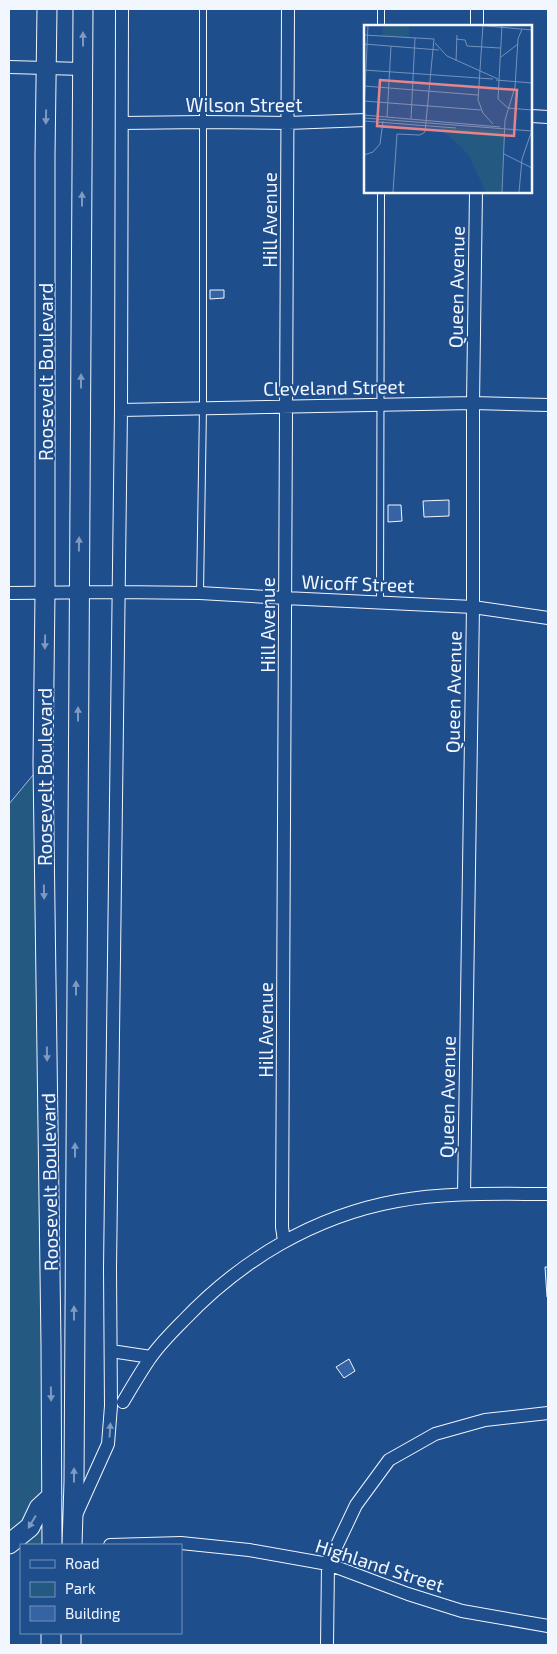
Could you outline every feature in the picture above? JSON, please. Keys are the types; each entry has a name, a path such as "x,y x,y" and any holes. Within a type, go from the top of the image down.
{"main road":[{"name":"Roosevelt Boulevard","path":"47,9 43,762 52,1544"},
{"name":"Roosevelt Boulevard","path":"72,1544 83,9"},
{"path":"9,1544 30,1527 39,1508 52,1496"}],"street":[{"name":"Roosevelt Boulevard","path":"72,1524 108,1444 111,1406 110,1262 121,410 122,9"},
{"name":"Hill Avenue","path":"284,1241 282,1222 288,9"},
{"path":"477,9 477,25"},
{"path":"9,67 83,68"},
{"path":"532,116 548,117"},
{"name":"Wilson Street","path":"122,123 288,124 364,120"},
{"name":"Queen Avenue","path":"464,1194 473,607 476,192"},
{"name":"Cleveland Street","path":"121,410 473,403 548,405"},
{"name":"Wicoff Street","path":"9,593 200,593 473,607 548,618"},
{"path":"123,1402 151,1357 215,1289 242,1267 284,1241 344,1214 398,1201 464,1194 548,1194"},
{"path":"111,1351 151,1357"},
{"path":"327,1645 328,1564 356,1505 389,1460 435,1434 485,1420 548,1413"},
{"name":"Highland Street","path":"146,1544 181,1543 248,1550 328,1564 408,1594 462,1611 548,1626"}],"lane":[{"path":"200,593 203,408 203,9"},
{"path":"382,9 382,25"},
{"path":"380,602 381,192"}],"green space":[{"path":"43,763 52,1544 20,1544 20,1548 9,1549 9,804"}],"building":[{"path":"210,290 224,290 224,298 210,299"},
{"path":"449,500 449,516 424,517 423,501"},
{"path":"388,505 401,505 402,521 388,522"},
{"path":"545,1267 548,1267 548,1297 547,1297"},
{"path":"349,1359 355,1371 344,1378 336,1367"}]}
